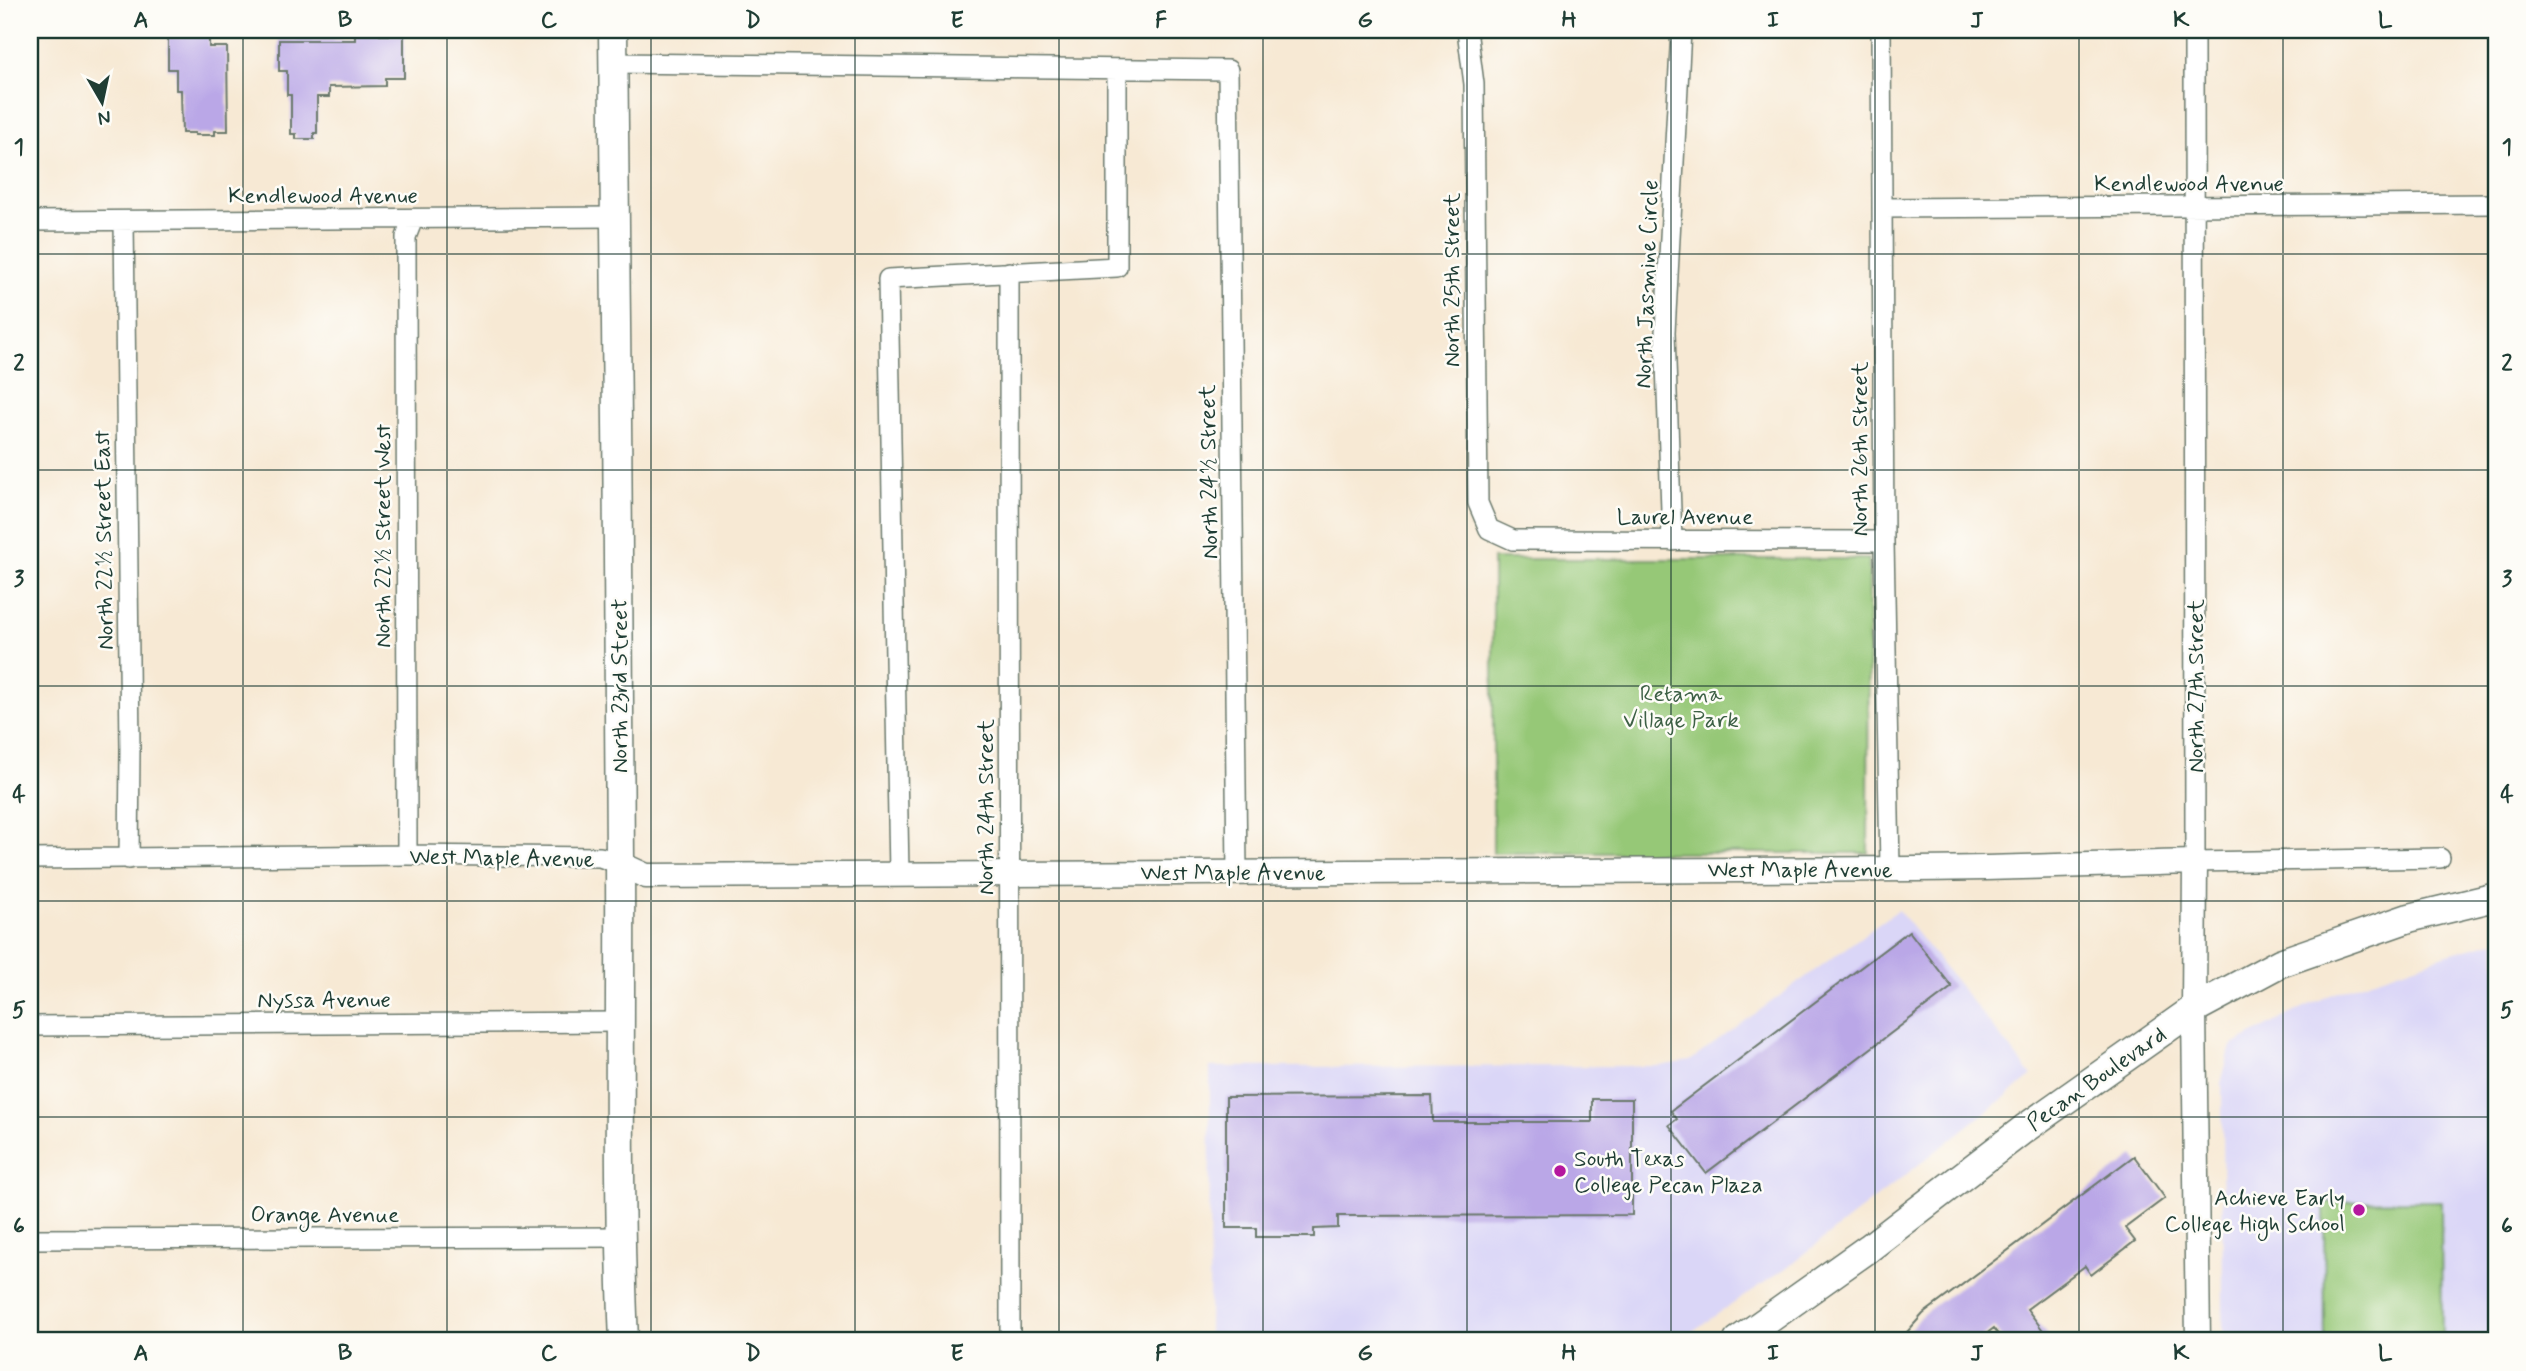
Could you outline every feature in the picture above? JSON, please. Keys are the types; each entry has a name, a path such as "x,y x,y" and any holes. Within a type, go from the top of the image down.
{"main road":[{"name":"North 23rd Street","path":"613,30 620,864 618,1021 624,1341"},
{"name":"Pecan Boulevard","path":"1738,1341 1869,1248 2024,1129 2194,1009 2280,963 2409,918 2496,897"}],"street":[{"name":"North 25th Street","path":"1467,30 1474,84 1478,503 1489,528"},
{"name":"North Jasmine Circle","path":"1672,541 1665,331 1681,30"},
{"name":"North 26th Street","path":"1881,30 1884,541 1890,868"},
{"name":"North 27th Street","path":"2194,30 2194,1009 2197,1341"},
{"path":"614,63 1117,68 1117,267 888,279 899,873"},
{"name":"North 24½ Street","path":"1117,68 1228,70 1237,873"},
{"name":"Kendlewood Avenue","path":"1882,208 2496,204"},
{"name":"Kendlewood Avenue","path":"30,221 616,217"},
{"name":"North 22½ Street West","path":"407,855 406,237 413,219"},
{"name":"North 22½ Street East","path":"124,220 129,859"},
{"name":"North 24th Street","path":"1009,272 1010,1341"},
{"name":"Laurel Avenue","path":"1489,528 1513,540 1884,541"},
{"name":"West Maple Avenue","path":"30,859 407,855 600,857 646,876 1890,868 2440,858"},
{"name":"Nyssa Avenue","path":"30,1026 618,1021"},
{"name":"Orange Avenue","path":"30,1239 620,1237"}],"shaded area":[{"name":"South Texas College Pecan Plaza","path":"1898,910 2032,1076 1789,1266 1691,1332 1675,1341 1209,1341 1210,1067 1659,1066 1690,1061"},
{"name":"Achieve Early College High School","path":"2496,941 2496,1341 2223,1341 2222,1079 2231,1046 2337,992 2448,954"}],"green space":[{"name":"Retama Village Park","path":"1493,559 1869,559 1868,853 1493,853"},
{"path":"2441,1201 2442,1341 2325,1341 2324,1202"}],"building":[{"path":"184,30 209,30 209,47 227,47 228,131 215,131 215,135 182,133 181,90 176,90 176,69 168,69 168,38 184,37"},
{"path":"355,30 380,30 380,35 404,35 404,78 385,78 385,86 329,87 329,97 317,97 317,133 314,133 314,139 296,139 296,134 291,134 291,95 287,95 287,71 279,71 279,40 355,40"},
{"path":"1909,931 1952,987 1706,1173 1669,1125 1677,1119 1671,1111"},
{"path":"1432,1096 1433,1122 1592,1122 1592,1099 1632,1099 1632,1215 1338,1216 1338,1228 1314,1229 1314,1237 1256,1237 1256,1228 1226,1228 1226,1097"},
{"path":"2134,1156 2165,1198 2125,1228 2135,1241 2091,1275 2085,1266 2027,1309 2051,1341 2004,1341 1994,1328 1977,1341 1899,1341 1923,1314"}],"place":[{"name":"South Texas College Pecan Plaza","path":"1560,1171"},
{"name":"Achieve Early College High School","path":"2359,1210"}]}
